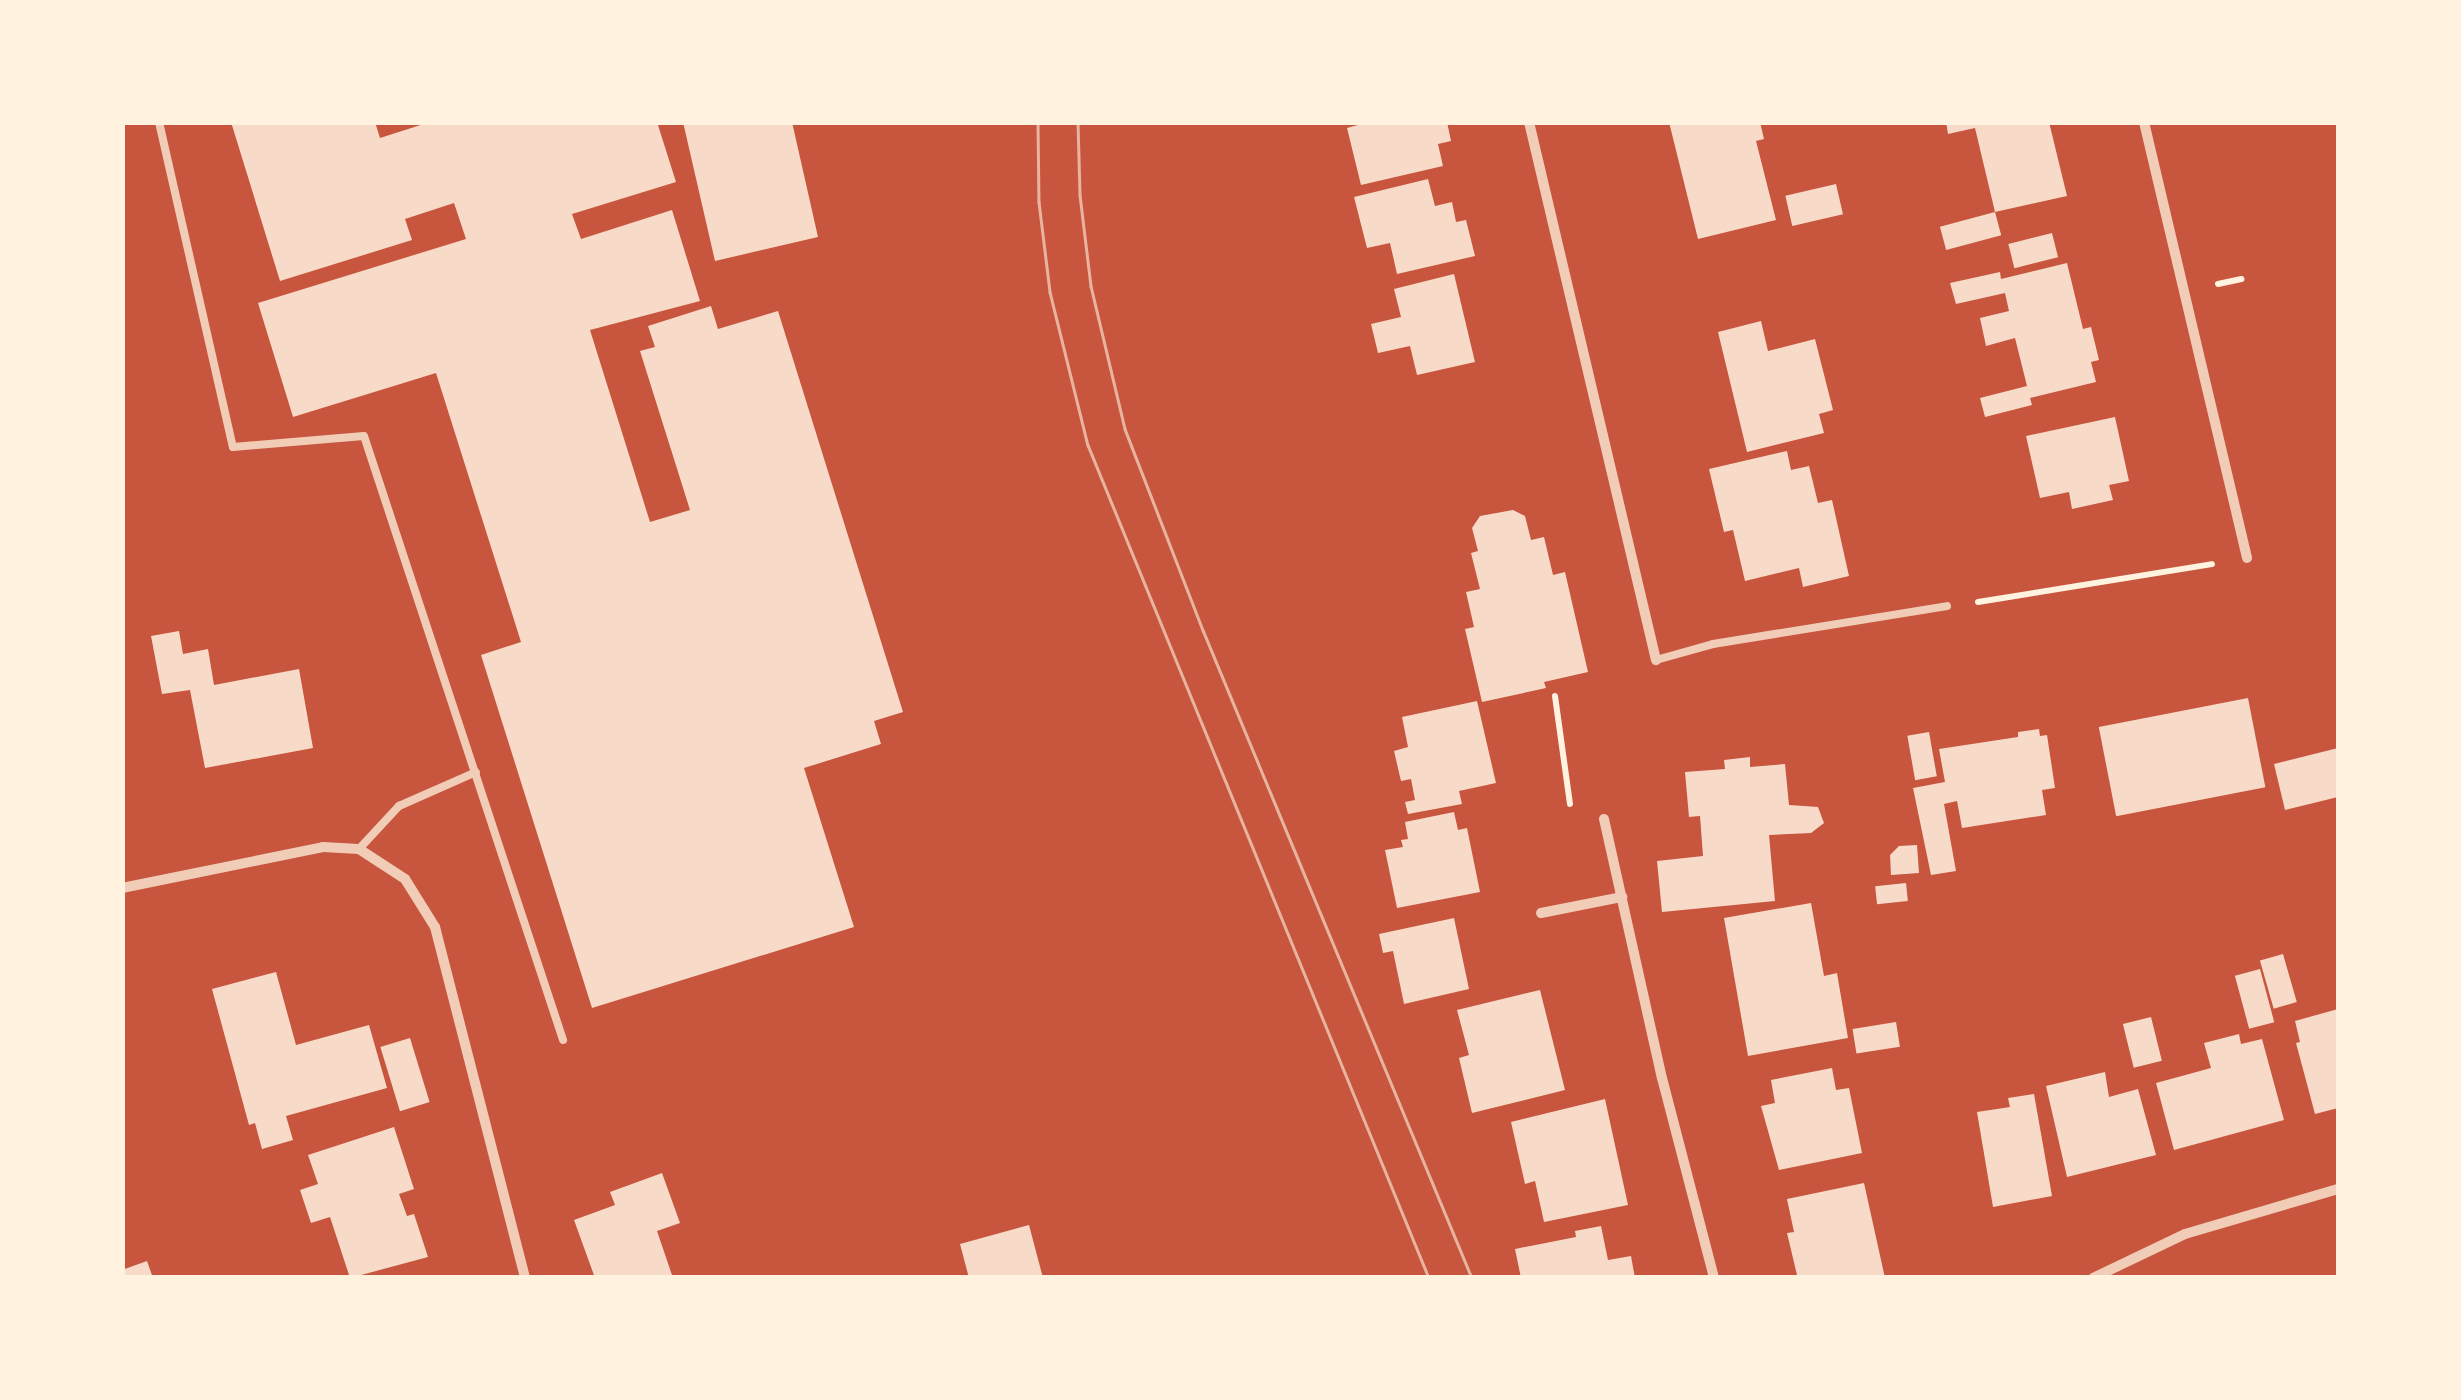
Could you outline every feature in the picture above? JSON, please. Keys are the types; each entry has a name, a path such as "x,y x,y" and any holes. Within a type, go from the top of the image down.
{"street":[{"path":"1528,122 1656,660"},
{"path":"2144,122 2247,558"},
{"path":"1604,819 1714,1278"},
{"path":"122,888 323,847 359,849 405,879 435,926 525,1278"},
{"path":"1541,913 1622,897"},
{"path":"2094,1278 2186,1234 2338,1188"}],"lane":[{"path":"159,122 233,447 364,436 562,1040"},
{"path":"1656,660 1713,644 1947,606"},
{"path":"359,849 399,806 476,772"}],"path":[{"path":"1947,606 2247,558"},
{"path":"1555,696 1572,813 1604,819"}],"building":[{"path":"231,122 375,122 380,138 430,122 657,122 676,182 572,214 581,239 672,210 700,301 590,330 650,522 690,510 640,351 655,347 648,326 711,306 718,329 778,311 903,712 874,721 881,744 804,768 854,927 592,1008 481,655 521,642 436,373 293,417 258,303 466,239 454,203 405,219 412,240 280,281"},
{"path":"683,122 792,122 818,237 715,261"},
{"path":"1369,122 1447,122 1451,141 1438,144 1443,166 1361,185 1347,128"},
{"path":"1669,122 1760,122 1764,139 1756,141 1776,220 1698,239"},
{"path":"1946,122 2049,122 2067,196 1995,212 1975,128 1948,134"},
{"path":"1428,179 1435,206 1452,202 1456,222 1466,220 1475,256 1397,274 1390,243 1367,248 1354,197"},
{"path":"1836,184 1843,214 1792,226 1785,196"},
{"path":"1995,212 2001,235 1946,250 1940,227"},
{"path":"2052,233 2058,257 2014,268 2008,244"},
{"path":"2067,263 2083,329 2091,327 2099,360 2091,362 2096,382 2030,398 2032,405 1985,417 1980,398 2027,386 2015,338 1986,346 1980,318 2009,311 2005,293 1956,304 1950,283 2000,272 2001,279"},
{"path":"1454,274 1475,362 1417,375 1410,346 1378,353 1371,324 1401,317 1394,289"},
{"path":"1761,321 1768,351 1815,339 1833,410 1819,414 1824,433 1747,452 1718,332"},
{"path":"2115,417 2129,481 2109,485 2113,500 2072,509 2069,492 2040,498 2026,436"},
{"path":"1787,451 1791,470 1809,466 1818,503 1832,500 1849,576 1803,587 1799,568 1745,581 1733,530 1724,532 1709,469"},
{"path":"1513,510 1525,516 1531,540 1544,537 1553,575 1565,572 1588,672 1544,682 1546,688 1482,702 1465,629 1474,627 1466,592 1480,589 1471,553 1478,551 1472,528 1480,516"},
{"path":"179,631 183,654 208,649 214,685 299,669 313,748 205,768 190,690 162,694 151,636"},
{"path":"2248,698 2265,787 2116,816 2099,727"},
{"path":"1477,701 1496,783 1459,791 1462,804 1408,814 1405,802 1415,800 1411,779 1401,781 1394,751 1408,747 1402,717"},
{"path":"2039,729 2040,736 2047,735 2055,788 2042,790 2046,815 1962,828 1957,801 1944,804 1956,871 1931,875 1913,788 1945,782 1939,749 2018,737 2018,732"},
{"path":"1929,732 1937,776 1915,780 1907,736"},
{"path":"2338,748 2338,797 2285,810 2274,764"},
{"path":"1750,757 1750,767 1785,764 1789,805 1818,807 1824,823 1811,833 1769,835 1775,901 1662,912 1657,861 1703,856 1700,816 1689,817 1685,772 1725,769 1724,760"},
{"path":"1454,812 1458,830 1467,828 1480,892 1397,908 1385,850 1403,847 1401,840 1408,839 1405,822"},
{"path":"1917,845 1919,873 1891,875 1890,855 1899,846"},
{"path":"1906,883 1908,901 1877,904 1875,886"},
{"path":"1811,903 1824,976 1837,973 1848,1038 1748,1056 1724,918"},
{"path":"1454,918 1469,989 1404,1004 1393,951 1383,953 1379,934"},
{"path":"2283,954 2297,1002 2274,1009 2260,961"},
{"path":"2260,969 2274,1022 2249,1029 2235,976"},
{"path":"276,972 296,1045 369,1025 387,1088 286,1116 293,1140 262,1149 255,1123 249,1125 212,989"},
{"path":"1540,990 1565,1090 1472,1113 1459,1058 1469,1055 1457,1010"},
{"path":"2338,1009 2338,1108 2315,1114 2296,1043 2300,1042 2295,1021"},
{"path":"2151,1017 2162,1061 2134,1068 2123,1024"},
{"path":"1896,1022 1900,1047 1856,1054 1853,1029"},
{"path":"2239,1034 2241,1044 2262,1039 2284,1120 2174,1150 2156,1083 2211,1068 2204,1043"},
{"path":"410,1038 430,1102 400,1111 380,1047"},
{"path":"1832,1068 1836,1090 1849,1088 1862,1153 1779,1170 1761,1106 1775,1103 1771,1080"},
{"path":"2105,1072 2109,1097 2138,1089 2156,1155 2067,1177 2046,1086"},
{"path":"2034,1094 2052,1196 1993,1207 1977,1112 2010,1107 2008,1098"},
{"path":"1605,1099 1628,1205 1544,1222 1535,1181 1525,1184 1511,1122"},
{"path":"394,1127 414,1189 399,1194 407,1216 414,1214 428,1257 350,1278 330,1217 311,1223 300,1190 318,1184 308,1155"},
{"path":"662,1173 680,1223 657,1231 673,1278 595,1278 574,1220 615,1205 610,1192"},
{"path":"1864,1183 1885,1278 1797,1275 1787,1233 1794,1232 1787,1199"},
{"path":"1029,1225 1043,1278 969,1278 960,1244"},
{"path":"1601,1226 1608,1260 1631,1256 1635,1278 1521,1278 1515,1249 1576,1237 1575,1231"},
{"path":"147,1261 153,1278 122,1278 122,1270"}],"tram line":[{"path":"1038,122 1039,202 1050,292 1088,445 1429,1278"},
{"path":"1078,122 1080,195 1091,286 1125,429 1203,630 1472,1278"}]}
